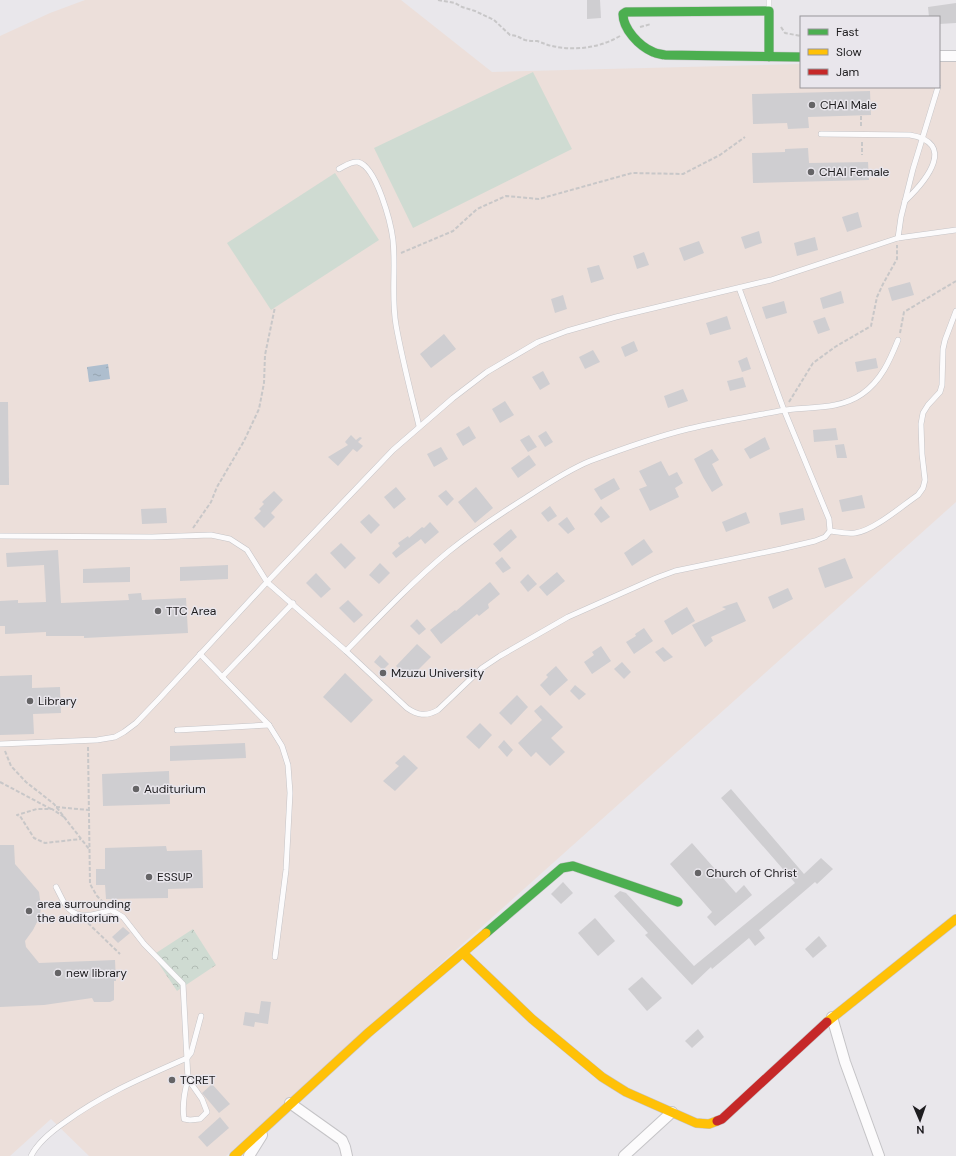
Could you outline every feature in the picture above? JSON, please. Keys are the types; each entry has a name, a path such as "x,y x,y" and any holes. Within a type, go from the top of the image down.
{"street":[{"path":"769,57 769,12 626,12 623,14 622,18 624,23 641,45 653,52 665,55 769,57 800,57"},
{"path":"940,56 956,56"},
{"path":"234,1156 368,1032 562,868 573,866 678,902"},
{"path":"463,953 532,1019 602,1077 626,1092 696,1123 709,1124 722,1118 746,1098 832,1017 956,919"},
{"path":"832,1017 844,1062 879,1156"},
{"path":"290,1103 342,1140 347,1156"},
{"path":"624,1156 672,1112"},
{"path":"249,1156 269,1123"}],"lane":[{"path":"769,0 769,12"},
{"path":"898,238 905,201 922,137 938,88"},
{"path":"821,134 922,137 936,142 939,146"},
{"path":"339,169 349,163 358,162 366,167 377,184 389,216 393,239 393,300 396,325 419,426"},
{"path":"905,201 931,177 938,165"},
{"path":"1,744 108,739 124,732 136,722 393,450 419,426 487,372 538,342 567,331 616,317 739,288 812,267 898,238 956,230"},
{"path":"0,536 129,537 211,535 230,539 247,550 267,582 293,603 414,713 431,715 482,668 568,617 675,571 808,542 825,537 830,531 829,520 784,410 739,288"},
{"path":"830,531 846,534 856,533 867,529 918,495 923,488 925,480 921,424 923,413 940,392 942,385 943,349 956,311"},
{"path":"346,651 407,589 449,552 498,515 551,482 589,462 638,444 686,430 784,410 811,408 841,403 862,394 876,382 887,366 898,340"},
{"path":"222,677 293,603"},
{"path":"200,654 269,725 282,746 288,765 290,793 286,870 275,957"},
{"path":"177,730 269,725"},
{"path":"56,887 68,909 80,915 95,914 111,910 123,917 144,944 183,984 188,1079 184,1092 182,1110 184,1119 200,1119 207,1112 202,1099 188,1079"},
{"path":"31,1156 35,1149 53,1130 81,1110 111,1092 187,1058 191,1053 202,1016"}],"path":[{"path":"438,0 456,3 462,7 475,10 494,20 510,35 551,46 568,49 595,46 612,41 624,34"},
{"path":"769,12 785,32 800,36"},
{"path":"636,29 657,23"},
{"path":"861,116 862,155"},
{"path":"394,256 453,231 477,209 506,196 539,199 632,173 683,174 720,155 745,137"},
{"path":"784,410 813,363 835,347 871,326 877,297 897,259 898,238"},
{"path":"898,340 904,312 956,281"},
{"path":"188,536 211,502 217,487 244,441 259,409 264,383 265,355 275,307"},
{"path":"88,740 90,884 97,896 111,910"},
{"path":"1,744 11,766 26,782 56,807 89,849"},
{"path":"0,782 52,809 66,819"},
{"path":"56,807 89,810"},
{"path":"52,809 37,809 17,815 20,816 34,838 45,843 81,839"},
{"path":"80,915 120,954"}],"shaded area":[{"name":"Mzuzu University","path":"85,0 401,0 492,72 800,64 800,88 940,88 940,62 956,62 956,502 226,1156 89,1156 51,1119 10,1156 0,1156 0,36 50,13"}],"green space":[{"path":"533,72 572,149 413,228 374,148"},
{"path":"335,173 379,240 271,310 227,243"},
{"path":"193,929 216,965 177,991 153,955"}],"water":[{"path":"108,364 110,379 89,382 87,367"}],"building":[{"path":"587,0 600,0 601,18 587,19"},
{"path":"956,3 956,23 940,24 940,16 929,16 928,7"},
{"name":"CHAI Male","path":"870,91 871,115 808,117 809,128 788,129 787,123 753,124 752,94"},
{"name":"CHAI Female","path":"808,148 809,163 868,162 869,180 753,183 752,153 785,152 785,149"},
{"path":"858,212 862,227 847,232 842,217"},
{"path":"759,231 762,243 745,249 741,237"},
{"path":"815,237 818,250 797,256 794,243"},
{"path":"699,241 704,253 684,261 679,248"},
{"path":"644,252 649,265 637,269 633,256"},
{"path":"599,265 604,279 591,283 587,268"},
{"path":"910,282 914,295 892,301 888,288"},
{"path":"841,291 844,303 823,309 820,298"},
{"path":"563,295 567,309 555,313 551,299"},
{"path":"784,301 787,313 766,319 762,307"},
{"path":"727,316 731,329 710,335 706,323"},
{"path":"825,317 830,330 818,334 813,321"},
{"path":"444,334 456,349 431,368 420,354"},
{"path":"634,341 638,351 625,357 621,347"},
{"path":"593,350 600,362 585,369 579,357"},
{"path":"747,357 751,369 742,372 738,361"},
{"path":"876,358 878,368 857,372 855,362"},
{"path":"543,371 550,384 540,390 532,377"},
{"path":"743,377 746,387 730,391 727,381"},
{"path":"683,389 688,401 668,408 664,396"},
{"path":"505,401 514,415 500,423 492,409"},
{"path":"0,402 8,402 9,485 0,485"},
{"path":"469,426 476,438 463,446 456,434"},
{"path":"836,428 838,440 814,442 813,430"},
{"path":"546,431 553,442 545,447 538,436"},
{"path":"351,435 356,440 360,437 362,438 358,442 363,446 357,452 353,449 338,466 328,457 348,445 345,442"},
{"path":"529,435 537,447 528,452 520,440"},
{"path":"765,437 770,449 750,459 744,449"},
{"path":"844,444 847,458 837,458 835,445"},
{"path":"441,447 448,459 434,467 427,454"},
{"path":"712,449 719,460 712,464 723,485 712,492 694,459"},
{"path":"529,455 536,465 518,478 511,468"},
{"path":"661,461 669,476 677,472 683,483 675,488 679,497 650,511 639,489 647,486 639,471"},
{"path":"614,478 620,489 601,500 594,489"},
{"path":"396,487 406,499 394,509 384,497"},
{"path":"476,487 493,508 475,523 458,502"},
{"path":"446,490 454,499 447,506 438,496"},
{"path":"274,491 283,500 271,513 275,517 264,528 254,518 261,511 259,509 264,504 262,502"},
{"path":"862,495 865,508 842,512 839,500"},
{"path":"550,506 557,516 548,522 541,513"},
{"path":"601,506 610,517 601,523 594,514"},
{"path":"166,508 167,523 142,524 141,509"},
{"path":"803,508 805,520 781,525 779,513"},
{"path":"746,512 750,523 726,532 722,522"},
{"path":"369,514 380,525 371,534 360,522"},
{"path":"567,517 575,529 568,534 558,524"},
{"path":"430,522 439,532 425,544 421,539 396,558 392,553 400,546 398,543 408,536 409,538"},
{"path":"511,529 517,537 500,552 493,544"},
{"path":"644,539 653,552 632,566 624,553"},
{"path":"341,543 356,558 345,569 330,553"},
{"path":"58,550 61,603 129,600 128,594 141,593 142,600 186,598 188,633 84,638 84,636 46,636 46,632 5,634 5,626 0,626 0,601 18,600 18,603 46,602 44,565 7,567 6,553"},
{"path":"502,557 511,568 503,573 495,563"},
{"path":"845,558 853,578 825,588 818,568"},
{"path":"380,563 390,573 379,584 369,575"},
{"path":"228,565 228,579 180,581 180,567"},
{"path":"130,567 130,582 83,583 83,569"},
{"path":"557,572 565,581 547,596 539,587"},
{"path":"316,573 331,589 321,598 306,583"},
{"path":"528,574 537,584 528,592 520,582"},
{"path":"490,582 500,594 488,604 489,608 479,616 477,614 441,644 430,630 455,610 456,611"},
{"path":"788,588 793,599 773,609 768,597"},
{"path":"348,600 363,615 354,623 339,608"},
{"path":"737,602 746,621 711,637 713,641 705,647 692,625 726,609 722,607"},
{"path":"687,607 695,621 672,635 664,621"},
{"path":"417,619 426,629 419,635 410,626"},
{"path":"644,628 653,641 634,654 626,642 636,636 635,634"},
{"path":"417,644 431,657 409,679 396,666"},
{"path":"601,646 611,661 592,674 584,662 594,655 592,652"},
{"path":"663,647 673,657 664,662 655,652"},
{"path":"380,655 389,664 383,670 374,662"},
{"path":"622,662 631,672 624,679 614,669"},
{"path":"556,666 568,680 550,696 540,685 548,677 546,675"},
{"path":"345,673 373,700 351,723 323,697"},
{"name":"Library","path":"32,675 32,688 60,687 61,713 33,714 34,734 0,735 0,676"},
{"path":"575,685 586,694 579,700 570,691"},
{"path":"517,695 528,707 511,725 499,713"},
{"path":"541,705 563,727 551,738 565,752 550,766 536,752 531,757 518,743 542,720 534,711"},
{"path":"480,723 492,735 479,749 466,737"},
{"path":"504,740 513,750 507,757 498,747"},
{"path":"245,743 246,758 170,761 170,746"},
{"path":"404,755 418,768 395,791 383,781 399,766 395,763"},
{"name":"Auditurium","path":"169,771 170,804 103,806 102,774"},
{"path":"731,789 804,874 821,858 833,869 817,884 815,882 759,930 765,938 755,946 749,938 712,969 711,967 692,985 645,935 648,933 614,896 620,891 626,893 694,966 795,883 721,798"},
{"name":"Church of Christ","path":"692,843 736,893 744,885 752,895 715,926 707,917 712,912 670,864"},
{"path":"0,845 14,845 15,864 39,892 41,907 40,916 33,930 25,941 26,947 39,963 115,960 116,981 114,981 114,1000 110,1002 94,1002 92,998 44,1005 0,1007"},
{"name":"ESSUP","path":"166,846 167,851 202,850 203,888 168,889 168,898 106,899 105,885 96,885 96,869 105,869 105,848"},
{"path":"563,882 573,893 561,904 551,894"},
{"path":"595,918 615,941 598,956 578,933"},
{"path":"123,927 130,933 118,943 112,937"},
{"path":"819,936 827,946 813,958 805,949"},
{"path":"642,977 662,998 647,1011 628,989"},
{"path":"261,1001 271,1002 268,1024 255,1022 254,1027 243,1025 245,1012 259,1014"},
{"path":"698,1029 704,1037 692,1048 685,1041"},
{"path":"212,1084 230,1104 219,1113 202,1093"},
{"path":"220,1117 229,1128 207,1147 198,1137"}],"traffic: fast":[{"path":"769,11 769,57 665,55 654,53 642,46 629,31 623,14 626,12 769,11"},
{"path":"769,57 800,57"},
{"path":"486,933 562,868 573,866 678,902"}],"traffic: slow":[{"path":"827,1022 956,919"},
{"path":"234,1156 368,1033 486,933"},
{"path":"463,953 532,1019 602,1077 626,1092 696,1123 709,1124 717,1121"}],"traffic: jam":[{"path":"717,1121 722,1119 827,1022"}],"place":[{"name":"CHAI Male","path":"812,105"},
{"name":"CHAI Female","path":"811,172"},
{"name":"TTC Area","path":"158,611"},
{"name":"Mzuzu University","path":"383,673"},
{"name":"Library","path":"30,701"},
{"name":"Auditurium","path":"136,789"},
{"name":"Church of Christ","path":"698,873"},
{"name":"ESSUP","path":"149,877"},
{"name":"area surrounding the auditorium","path":"29,911"},
{"name":"new library","path":"58,973"},
{"name":"TCRET","path":"172,1080"}]}
